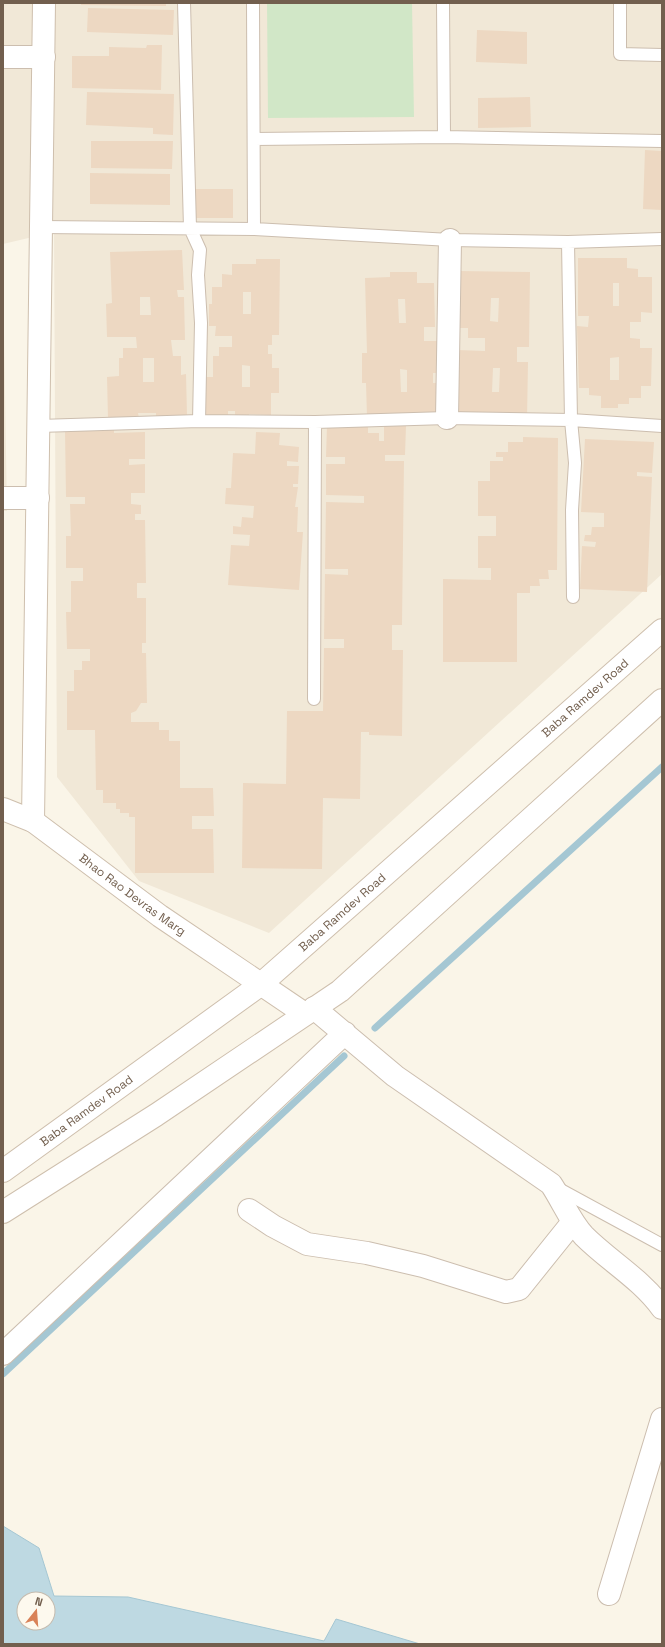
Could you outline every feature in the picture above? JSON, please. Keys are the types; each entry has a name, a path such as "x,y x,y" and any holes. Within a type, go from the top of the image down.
{"street":[{"path":"33,821 44,3"},
{"path":"3,57 44,57"},
{"path":"447,418 450,240"},
{"path":"3,498 38,498"},
{"name":"Baba Ramdev Road","path":"3,1171 260,985 662,630"},
{"path":"3,1212 156,1115 346,986 662,700"},
{"name":"Bhao Rao Devras Marg","path":"3,808 33,821 160,916 260,985 288,1002 310,1011 345,1033 395,1076 551,1184"},
{"path":"3,1354 345,1033"},
{"path":"551,1184 563,1201 572,1223 585,1237 640,1284 662,1308"},
{"path":"249,1210 273,1226 307,1244 367,1253 416,1264 506,1292 519,1289 572,1223"},
{"path":"609,1594 662,1419"}],"lane":[{"path":"184,3 190,228 200,250 198,275 201,323 199,421"},
{"path":"253,3 254,229"},
{"path":"443,3 444,137"},
{"path":"620,3 620,54 662,55"},
{"path":"254,140 444,137 662,141"},
{"path":"41,227 254,229 450,240 568,242 662,239"},
{"path":"568,242 571,420 575,463 572,510 573,597"},
{"path":"39,426 199,421 315,422 447,418 571,420 662,426"},
{"path":"314,699 315,422"},
{"path":"551,1184 662,1245"}],"shaded area":[{"path":"3,3 662,3 662,574 269,933 139,881 57,777 54,232 3,244"},
{"path":"3,273 7,511 3,511"}],"green space":[{"path":"267,3 412,3 414,117 268,118"}],"water":[{"path":"3,1526 39,1548 52,1591 16,1591 16,1631 56,1631 56,1596 128,1597 324,1641 336,1619 420,1644 3,1644"}],"building":[{"path":"81,3 166,3 166,6 81,5"},
{"path":"88,8 174,10 173,35 87,32"},
{"path":"477,30 527,32 527,64 476,62"},
{"path":"147,45 162,45 161,90 72,88 72,56 109,56 109,47 146,48"},
{"path":"87,92 174,94 173,135 153,134 153,128 86,125"},
{"path":"530,97 531,127 478,128 478,98"},
{"path":"91,141 173,141 172,169 91,168"},
{"path":"645,150 662,151 662,210 643,209"},
{"path":"90,173 170,174 170,205 90,204"},
{"path":"194,189 233,189 233,218 195,218"},
{"path":"182,250 184,290 177,290 178,297 184,297 185,340 171,340 173,356 181,356 181,375 186,374 187,416 156,417 156,413 138,413 139,418 108,418 107,377 119,376 119,358 123,358 123,348 137,348 136,337 107,337 106,304 112,303 110,252","holes":["140,297 150,297 151,315 140,315","143,358 154,358 154,382 143,382"]},
{"path":"578,258 627,258 627,268 638,269 638,277 652,277 652,313 641,312 641,322 630,322 630,338 640,339 640,348 652,348 651,386 641,386 641,398 629,398 629,404 618,404 618,408 601,408 601,396 589,395 589,388 579,388 577,326 588,327 589,316 578,316","holes":["613,283 619,283 619,306 613,306","619,357 619,380 610,380 610,358"]},
{"path":"256,259 280,259 279,335 272,335 272,345 268,345 268,354 272,354 272,368 279,368 279,393 271,393 271,415 249,414 249,417 235,417 235,411 228,411 228,417 205,417 206,377 213,377 213,356 219,356 219,347 232,347 232,336 215,336 216,326 209,326 209,304 212,304 212,287 222,287 222,274 232,275 232,264 256,264","holes":["243,292 251,292 251,314 243,314","242,365 250,366 250,387 242,387"]},
{"path":"458,271 530,272 529,347 517,347 517,362 528,362 527,419 457,418 457,350 485,351 485,338 468,338 468,328 457,328","holes":["491,298 499,298 498,322 490,321","493,368 500,368 499,392 492,392"]},
{"path":"390,272 417,272 417,283 434,283 435,327 424,327 424,341 437,341 438,373 433,373 433,383 437,383 437,417 367,417 366,383 362,383 362,353 367,353 365,278 390,277","holes":["398,299 405,299 406,323 399,323","400,369 407,370 407,392 401,392"]},
{"path":"384,425 406,426 405,455 385,455 385,461 404,461 402,625 392,625 392,650 403,650 402,736 369,735 369,732 361,732 360,799 323,798 322,869 242,868 243,783 286,784 287,711 323,711 324,648 344,648 344,639 324,639 325,574 348,575 348,569 325,569 326,502 364,503 364,496 326,495 326,464 345,464 345,457 326,457 327,426 368,427 368,433 379,433 379,441 384,441"},
{"path":"65,430 114,430 114,433 145,432 145,459 129,459 129,465 145,464 145,493 131,493 131,504 141,505 141,514 135,514 135,520 145,520 146,583 137,583 137,598 146,598 146,643 142,643 142,653 146,653 147,703 141,703 136,711 131,713 131,722 159,722 159,730 169,730 169,741 180,741 180,788 213,788 214,816 192,816 192,829 213,829 214,873 135,873 135,817 129,817 129,813 120,813 120,809 116,809 116,803 103,803 103,790 96,790 95,730 67,730 67,691 74,691 74,670 82,670 82,661 90,661 90,649 67,649 66,612 71,612 71,581 83,581 83,568 66,568 66,536 71,536 70,504 85,504 85,497 66,497"},
{"path":"256,432 280,433 279,445 299,447 298,462 287,461 287,466 299,466 298,484 293,484 293,487 298,487 295,507 298,507 297,532 303,532 299,590 228,585 231,545 249,546 250,535 233,534 233,526 241,527 242,517 253,518 254,506 225,504 226,488 231,488 233,453 255,454"},
{"path":"523,437 558,438 557,570 548,570 549,579 539,579 540,586 530,586 530,593 517,593 517,662 443,662 443,579 491,580 491,568 478,568 478,536 496,536 496,516 478,516 478,481 490,481 490,461 503,461 503,457 496,457 496,452 508,452 508,442 523,442"},
{"path":"585,439 654,442 652,473 637,472 637,476 652,477 647,592 580,589 582,546 595,547 596,542 584,541 585,535 591,535 592,527 604,527 604,513 581,512"}],"waterway":[{"path":"375,1028 662,767"},
{"path":"3,1374 344,1056"}]}
